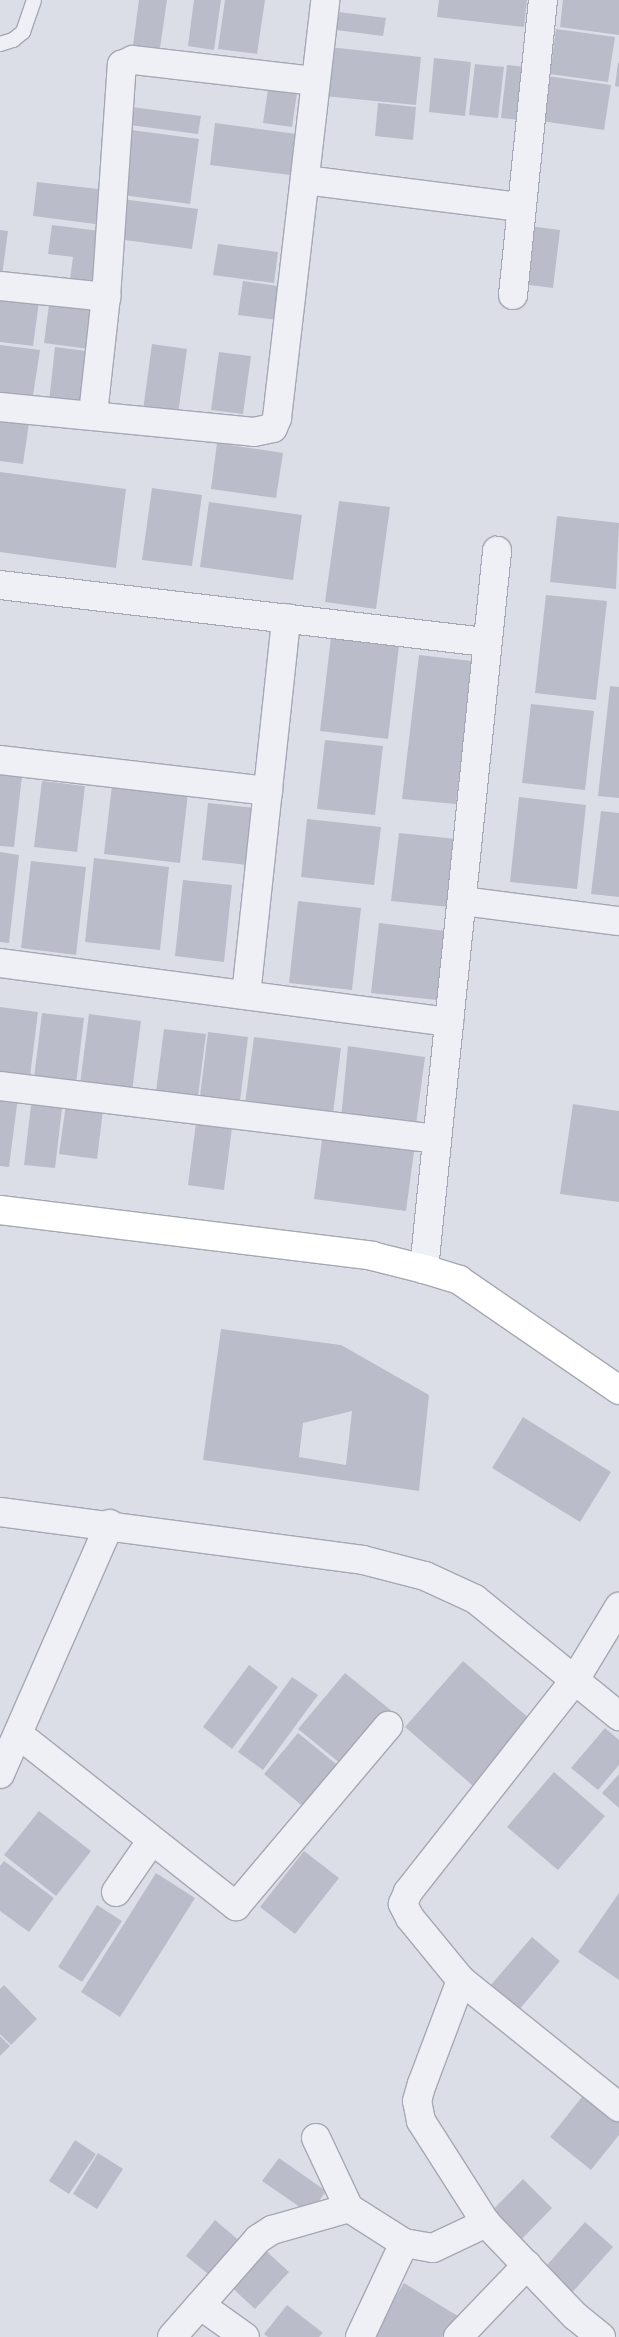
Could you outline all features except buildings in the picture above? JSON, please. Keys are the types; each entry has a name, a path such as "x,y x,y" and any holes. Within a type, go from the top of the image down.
{"street":[{"path":"0,407 93,414 254,432 273,428 276,418 305,180 324,0"},
{"path":"513,295 520,208 543,0"},
{"path":"93,414 106,297 120,74 126,61 315,81"},
{"path":"305,180 520,208"},
{"path":"0,286 106,297"},
{"path":"424,1269 497,550"},
{"path":"0,585 488,642"},
{"path":"246,995 286,618"},
{"path":"0,760 268,791"},
{"path":"462,901 619,921"},
{"path":"0,963 449,1022"},
{"path":"0,1086 437,1139"},
{"path":"0,1210 372,1256 424,1269 458,1280 619,1390"},
{"path":"0,1512 110,1524 363,1560 425,1576 475,1599 619,1716"},
{"path":"0,1774 10,1740 110,1524"},
{"path":"619,1607 574,1681 408,1892 403,1904 410,1918 461,1980 619,2107"},
{"path":"10,1740 152,1840 236,1906 388,1726"},
{"path":"116,1892 152,1840"},
{"path":"461,1980 417,2101 421,2121 486,2223 575,2316 601,2337"},
{"path":"316,2138 349,2208 404,2243 433,2248 486,2223"},
{"path":"172,2337 258,2239 272,2230 349,2208"},
{"path":"360,2337 404,2243"},
{"path":"458,2337 527,2265"},
{"path":"200,2305 245,2337"}],"lane":[{"path":"0,44 13,40 23,32 34,0"}]}
